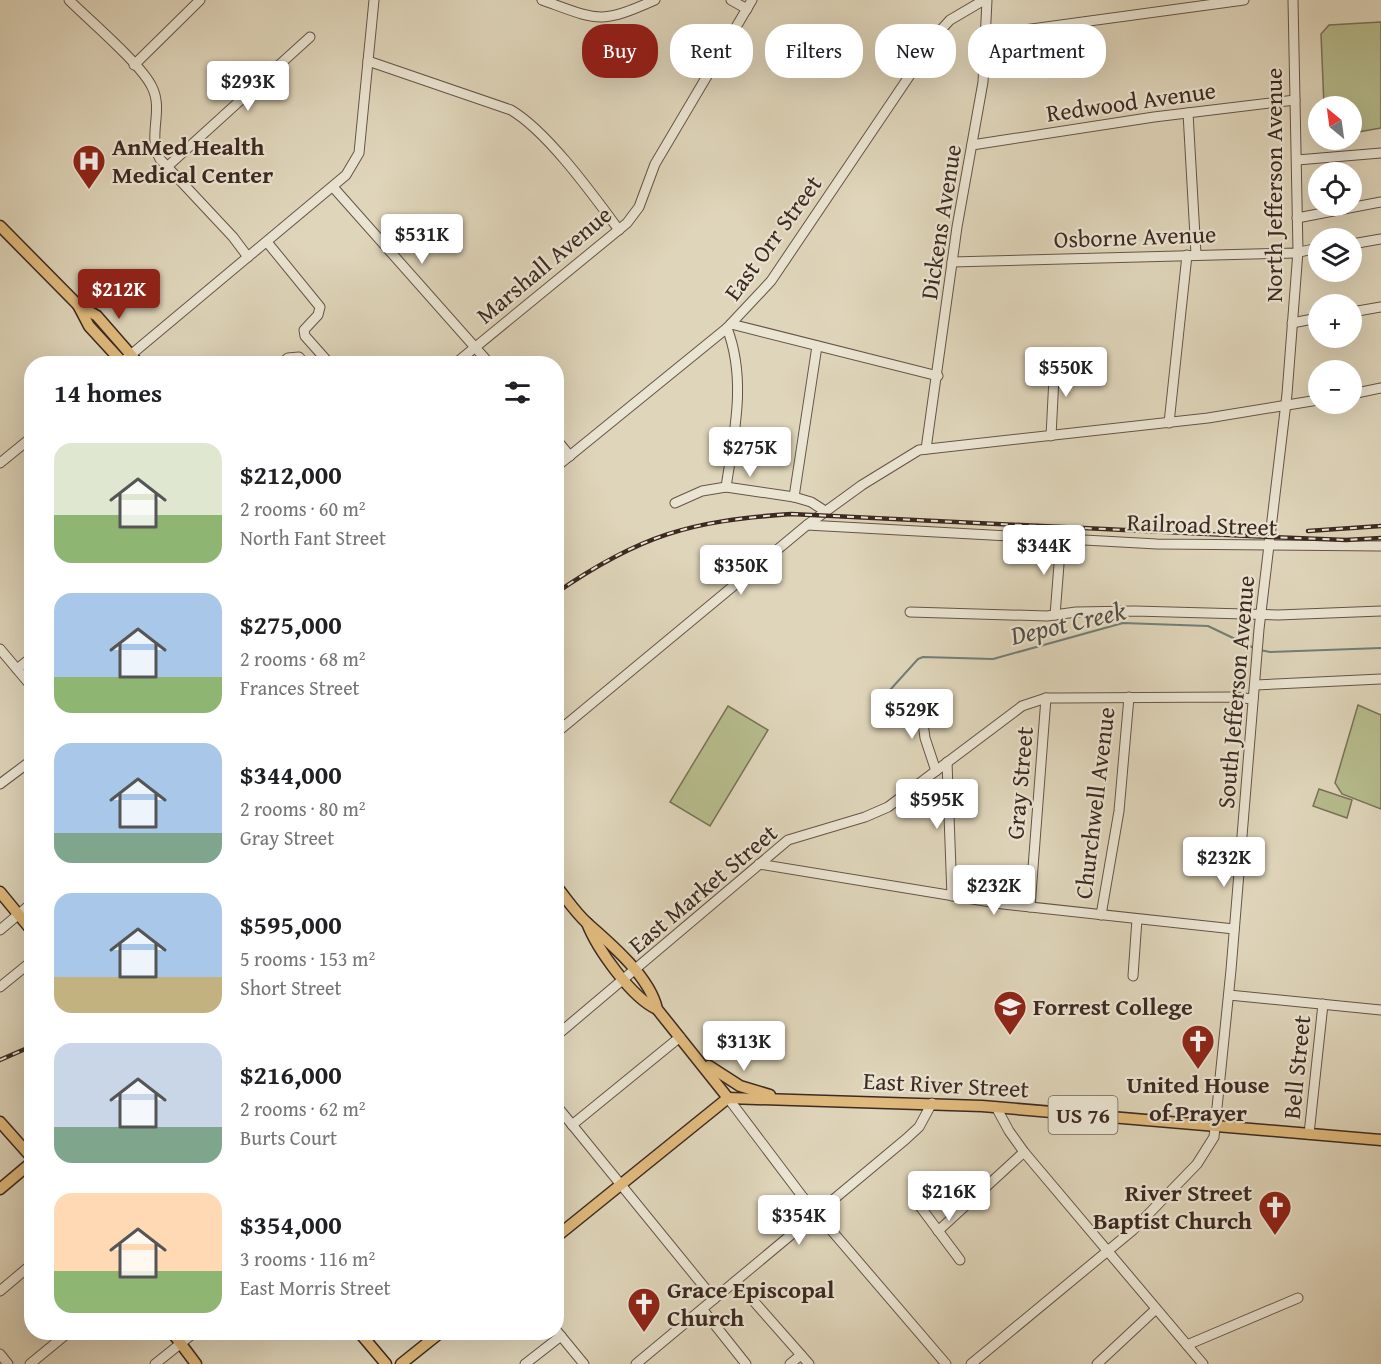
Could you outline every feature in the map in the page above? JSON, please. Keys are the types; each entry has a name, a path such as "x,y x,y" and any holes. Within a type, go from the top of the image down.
{"main road":[{"path":"0,226 78,305 97,316 124,356"},
{"path":"0,892 24,922"},
{"path":"564,895 635,971 651,992 657,1009 728,1098 564,1230"},
{"path":"587,922 600,948 643,1001 657,1009"},
{"path":"696,1056 740,1086 785,1099"},
{"name":"East River Street","path":"728,1098 932,1103 996,1107 1381,1140"},
{"path":"0,1122 24,1150"},
{"path":"0,1189 24,1167"},
{"path":"179,1340 196,1364"},
{"path":"366,1340 386,1364"},
{"path":"401,1364 431,1340"}],"street":[{"path":"69,0 134,65 152,87 157,106 153,144 168,166 233,237 248,257"},
{"path":"134,65 200,0"},
{"path":"133,356 346,175 359,153 374,0"},
{"path":"542,0 583,15 609,18 655,0"},
{"path":"731,0 749,4"},
{"name":"Dickens Avenue","path":"986,0 986,24"},
{"name":"East Orr Street","path":"564,461 729,326 784,263 939,32 950,20 986,0"},
{"path":"1067,24 1244,0"},
{"name":"North Jefferson Avenue","path":"1286,405 1298,251 1293,0"},
{"name":"Marshall Avenue","path":"464,356 619,230 639,207 655,164 749,4"},
{"path":"168,166 310,37"},
{"path":"368,61 512,110 526,119 591,192 619,230"},
{"name":"Dickens Avenue","path":"926,449 938,376 952,262 983,78"},
{"name":"Redwood Avenue","path":"972,145 1188,113 1295,100"},
{"path":"1169,423 1192,255 1188,113"},
{"path":"1297,159 1381,153"},
{"path":"333,187 483,356"},
{"path":"1297,218 1381,202"},
{"path":"1362,242 1381,239"},
{"path":"267,242 320,307 318,315 304,330 305,336 323,356"},
{"name":"Osborne Avenue","path":"952,262 1308,250"},
{"path":"1362,310 1381,307"},
{"path":"1292,323 1308,320"},
{"path":"726,487 739,386 729,326 938,376"},
{"path":"794,497 817,346"},
{"path":"1050,436 1055,358"},
{"path":"1362,391 1381,388"},
{"path":"564,726 825,511 862,484 920,450 1169,423 1308,402"},
{"name":"South Jefferson Avenue","path":"971,1364 1108,1253 1197,1164 1212,1143 1216,1126 1229,995 1261,613 1286,405"},
{"path":"0,464 24,444"},
{"path":"564,449 570,456"},
{"path":"675,503 702,491 726,487 794,497 811,502 825,511"},
{"name":"Railroad Street","path":"807,525 1061,539 1269,547 1381,546"},
{"path":"1055,615 1061,539"},
{"path":"910,612 1055,615 1134,611 1261,613 1381,611"},
{"path":"0,649 24,677"},
{"path":"17,669 24,663"},
{"path":"1254,685 1381,679"},
{"name":"Churchwell Avenue","path":"1101,915 1119,812 1129,697"},
{"name":"East Market Street","path":"564,1029 779,846 797,836 882,809 936,771 1012,712 1046,698 1233,697 1253,699"},
{"name":"Gray Street","path":"1030,907 1046,698"},
{"path":"920,700 926,738 936,771"},
{"path":"947,762 952,896"},
{"path":"0,784 24,766"},
{"path":"759,864 1030,907 1234,929"},
{"path":"0,930 24,910"},
{"path":"1133,976 1137,919"},
{"path":"0,987 24,968"},
{"path":"1229,995 1381,1010"},
{"name":"Bell Street","path":"1309,1134 1323,1004"},
{"path":"572,1125 680,1037"},
{"path":"728,1098 754,1136 946,1364"},
{"path":"636,1364 906,1139 918,1127 932,1103"},
{"path":"996,1107 1024,1152 1203,1364"},
{"path":"564,1115 714,1299"},
{"path":"938,1231 1024,1152"},
{"path":"916,1201 960,1260"},
{"path":"0,1291 24,1271"},
{"path":"736,1281 809,1364"},
{"path":"1187,1345 1298,1298"},
{"path":"1097,1364 1156,1309"},
{"path":"703,1310 746,1364"},
{"path":"564,1339 584,1364"},
{"path":"30,1364 59,1340"},
{"path":"155,1364 185,1340"},
{"path":"525,1364 551,1340"},
{"path":"0,1354 8,1364"},
{"path":"790,1364 801,1355"}],"green space":[{"path":"1381,22 1381,128 1362,131 1362,96 1324,96 1321,34 1329,25"},
{"path":"1358,705 1381,715 1381,809 1342,794 1335,783"},
{"path":"728,706 768,730 710,826 670,802"},
{"path":"1319,789 1352,800 1347,818 1313,806"}],"waterway":[{"name":"Depot Creek","path":"885,700 890,690 918,659 923,657 993,659 1123,623 1208,626 1254,648"},
{"name":"Depot Creek","path":"1260,650 1270,652 1381,648"}],"railway":[{"path":"564,588 614,557 667,534 723,521 791,514 1270,537 1346,540 1381,538"},
{"path":"1308,531 1381,526"},
{"path":"0,1060 24,1050"}],"place":[{"name":"AnMed Health Medical Center","path":"89,190"},
{"name":"Forrest College","path":"1010,1036"},
{"name":"United House of Prayer","path":"1198,1070"},
{"name":"River Street Baptist Church","path":"1275,1236"},
{"name":"Grace Episcopal Church","path":"644,1333"}]}
